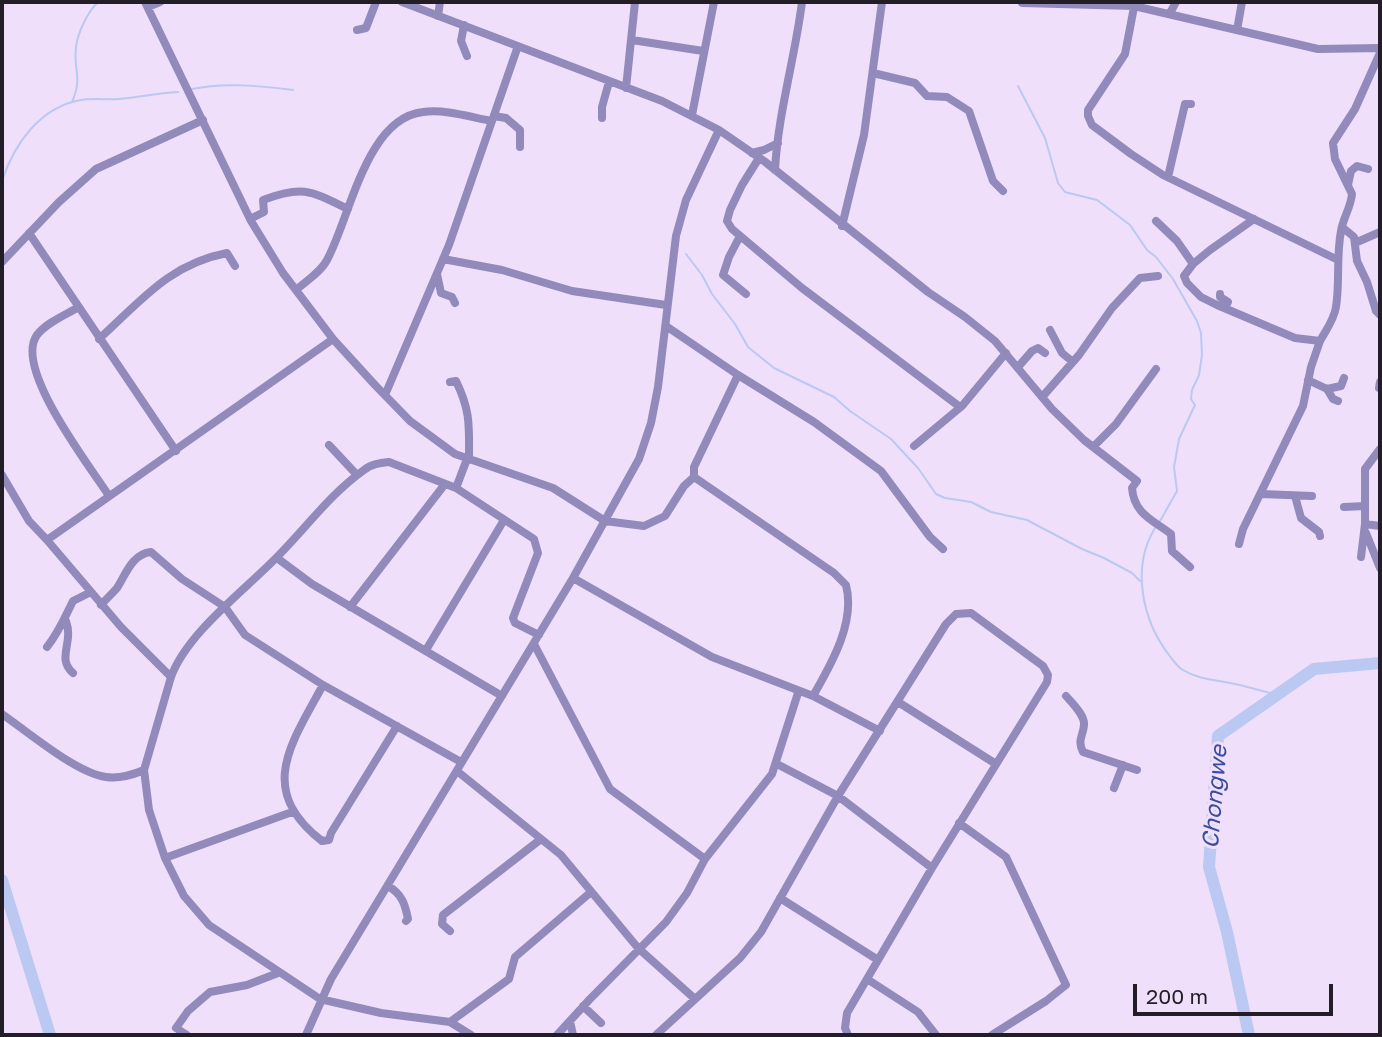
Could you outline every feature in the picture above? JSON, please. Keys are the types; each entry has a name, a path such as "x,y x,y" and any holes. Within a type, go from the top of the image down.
{"street":[{"path":"160,2 146,4 250,219 283,273 333,340 384,395 411,421 455,454 553,488 605,521 644,526 665,516 684,486 694,477 694,467 738,375"},
{"path":"357,30 366,28 376,2"},
{"path":"402,2 692,115 756,155 842,226 995,341 1052,409 1084,440 1137,481 1132,488 1135,503 1149,520 1171,534 1172,551 1190,567"},
{"path":"439,16 440,2"},
{"path":"626,88 635,2"},
{"path":"692,115 714,2"},
{"path":"775,170 802,2"},
{"path":"842,226 864,135 882,2"},
{"path":"1170,13 1175,2"},
{"path":"1237,30 1242,2"},
{"path":"1022,3 1135,4 1318,50 1380,51 1354,109 1333,143 1335,159 1352,194 1336,259 1336,309 1320,341 1303,407 1243,529 1239,544"},
{"path":"1135,4 1125,54 1088,110 1092,125 1130,154 1168,177 1336,259"},
{"path":"464,25 461,41 467,56"},
{"path":"632,40 703,51"},
{"path":"384,395 443,259 519,46"},
{"path":"873,73 915,83 928,96 947,97 969,111 993,181 1003,191"},
{"path":"602,118 609,82"},
{"path":"1168,177 1185,104 1191,104"},
{"path":"296,290 325,263 361,176 384,135 405,116 430,111 506,118 520,130 520,147"},
{"path":"2,262 96,169 203,120"},
{"path":"306,1035 320,999 573,578 639,459 651,423 676,236 686,201 719,130"},
{"path":"778,143 756,155 727,221 740,236 802,288 960,407"},
{"path":"1348,185 1351,171 1357,166 1368,169"},
{"path":"250,219 264,212 263,200 294,191 313,191 348,209"},
{"path":"1254,219 1193,264 1184,276 1187,283 1201,297 1225,308 1294,338 1320,341"},
{"path":"1156,221 1177,242 1193,264"},
{"path":"1342,227 1354,237 1357,261 1376,311 1380,314"},
{"path":"1355,243 1380,232"},
{"path":"29,233 77,308 176,451"},
{"path":"740,236 723,275 746,294"},
{"path":"99,339 143,296 168,276 191,263 227,253 235,266"},
{"path":"443,259 502,270 572,291 666,305"},
{"path":"436,275 441,293 452,297 455,303"},
{"path":"1043,396 1073,362 1111,308 1140,278 1158,276"},
{"path":"1220,293 1220,297 1228,302 1225,308"},
{"path":"77,308 38,334 33,350 33,365 63,428 109,496"},
{"path":"666,326 814,422 881,471 930,537 943,549"},
{"path":"1050,330 1062,353 1073,362"},
{"path":"47,540 333,340"},
{"path":"1017,367 1032,351 1038,348 1045,353"},
{"path":"914,446 960,407 1006,353"},
{"path":"1094,446 1116,424 1156,369"},
{"path":"1326,389 1341,386 1344,378"},
{"path":"1308,380 1326,389 1333,399 1338,401"},
{"path":"450,382 456,381 466,402 469,424 468,459 456,488"},
{"path":"329,445 357,475"},
{"path":"1362,557 1366,469 1380,449"},
{"path":"471,1035 450,1022 381,1013 320,999 209,925 184,896 165,858 149,810 144,770 171,677 185,650 225,607 277,558 326,503 357,475 375,464 389,462 456,488 534,538 538,545 536,559 513,618 515,623 539,635"},
{"path":"2,475 29,521 121,628 171,677"},
{"path":"694,477 834,573 846,586 846,619 832,662 813,696"},
{"path":"351,607 445,484"},
{"path":"1261,494 1312,496"},
{"path":"1295,496 1301,518 1319,532 1320,536"},
{"path":"1344,507 1365,506"},
{"path":"426,650 503,520"},
{"path":"1365,526 1380,526"},
{"path":"1365,526 1380,568"},
{"path":"102,605 136,559 151,552 182,579 225,607 245,635 323,685 397,726 459,767 561,855 638,948 695,999"},
{"path":"277,558 312,584 502,696"},
{"path":"573,578 712,657 798,693 813,696 880,731"},
{"path":"47,647 66,621 73,601 91,592"},
{"path":"656,1035 740,958 761,932 838,796 946,624 956,614 971,614 1026,652 1043,666 1048,675 1043,690 959,823 846,1013 845,1028 848,1035"},
{"path":"66,621 70,631 64,658 67,668 73,673"},
{"path":"534,644 610,789 705,859"},
{"path":"323,685 296,735 289,753 284,781 292,812 322,841 329,840 331,832 397,726"},
{"path":"557,1035 638,948 666,922 687,893 705,859 772,774 798,693"},
{"path":"1066,696 1084,724 1078,741 1083,752 1137,770"},
{"path":"898,702 996,764"},
{"path":"2,714 84,771 106,777 125,777 144,770"},
{"path":"776,764 838,796 932,868"},
{"path":"1114,788 1124,765"},
{"path":"165,858 292,812"},
{"path":"959,823 1006,858 1066,985 992,1035"},
{"path":"450,931 442,923 443,915 541,839"},
{"path":"388,886 405,902 408,919 406,921"},
{"path":"450,1022 509,979 515,957 591,891"},
{"path":"780,898 878,960"},
{"path":"187,1035 176,1028 188,1011 210,992 247,985 278,973"},
{"path":"867,979 918,1012 936,1035"},
{"path":"583,1006 601,1023"},
{"path":"570,1021 573,1035"}],"waterway":[{"path":"72,102 77,86 77,41 87,17 98,2"},
{"path":"192,89 230,85 293,90"},
{"path":"1018,86 1045,138 1058,183 1065,192 1097,200 1130,225 1147,250 1173,279 1201,333 1199,375 1191,399 1195,405 1179,439 1174,467 1177,491 1160,521"},
{"path":"2,181 21,141 53,110 81,100 119,99 178,92"},
{"path":"686,254 748,347 774,368 834,397 891,439 918,468 936,494 971,502 991,512 1027,520 1132,573 1140,581"},
{"path":"1155,528 1143,559 1143,593 1152,626 1169,655 1181,669 1195,676 1277,695"},
{"name":"Chongwe","path":"1249,1035 1227,932 1209,867 1218,736 1314,669 1380,663"},
{"name":"Chongwe","path":"2,880 50,1035"}]}
